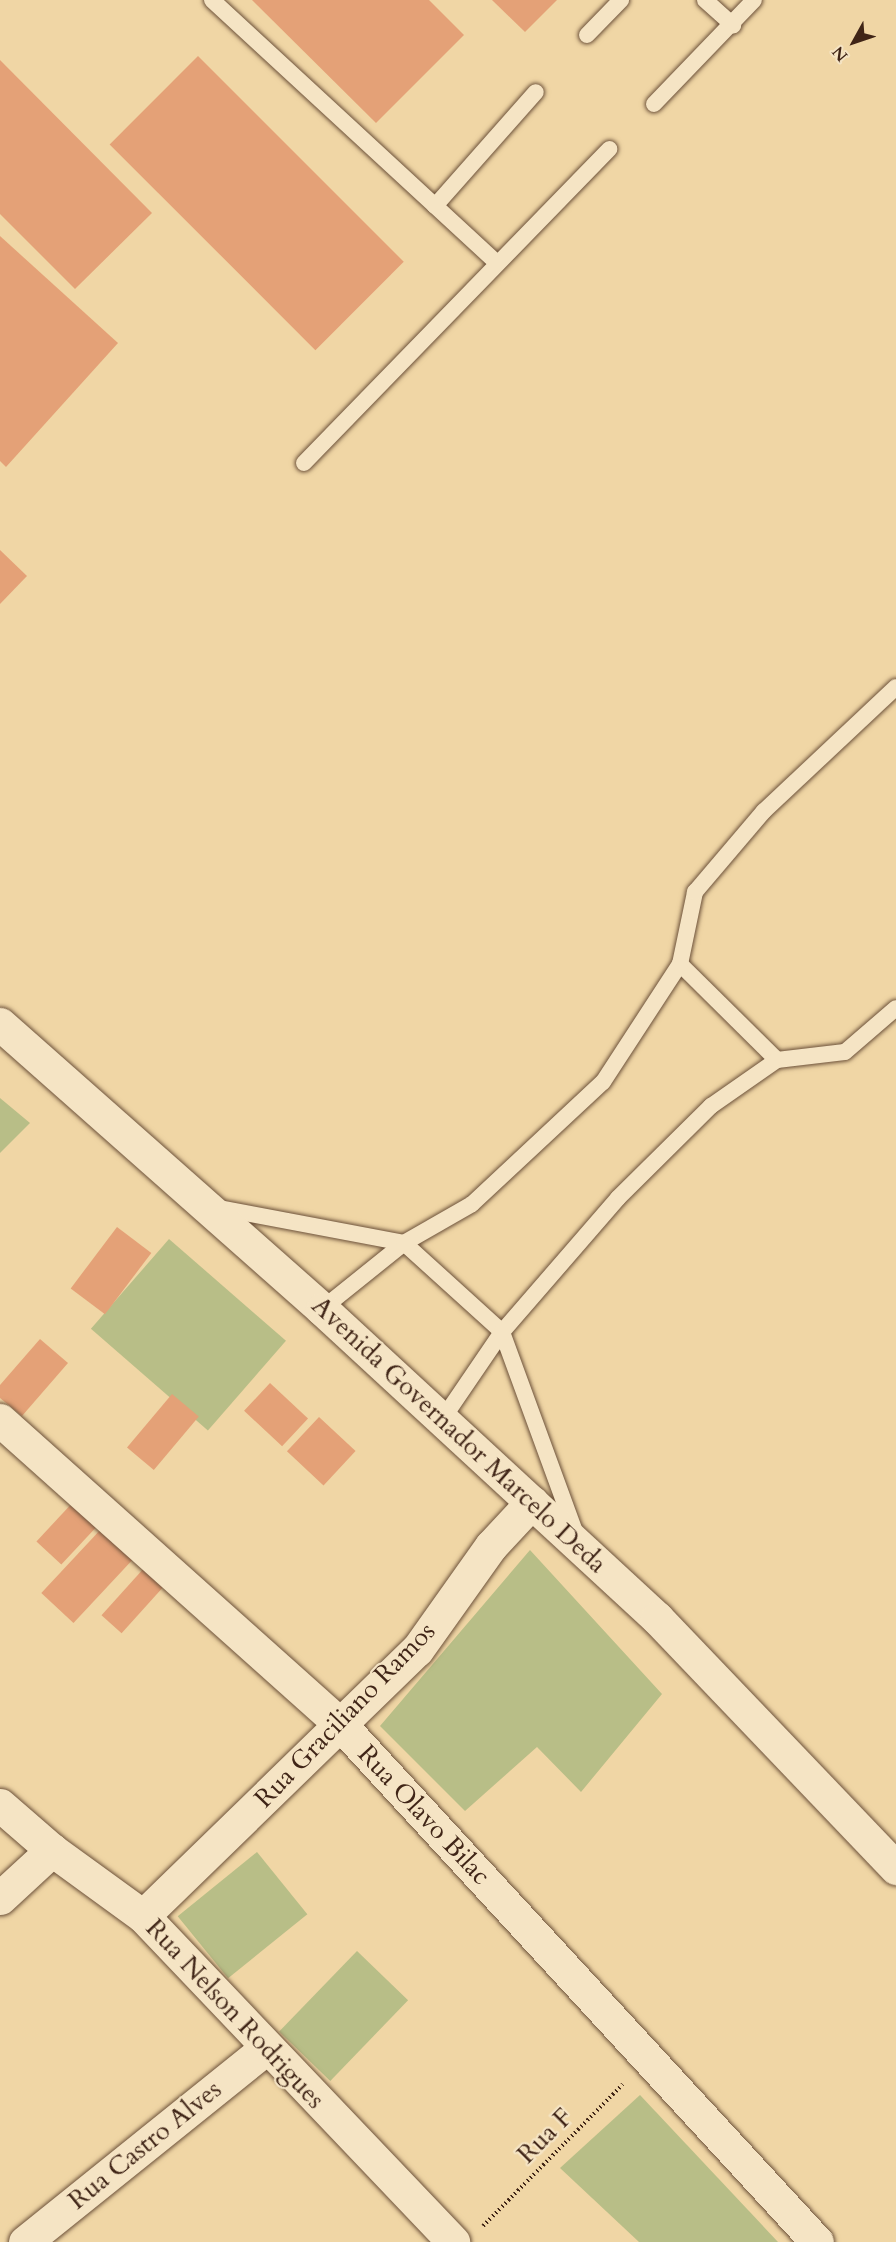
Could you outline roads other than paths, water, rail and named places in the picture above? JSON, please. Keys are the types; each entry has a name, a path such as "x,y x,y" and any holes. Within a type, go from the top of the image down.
{"street":[{"name":"Avenida Governador Marcelo Deda","path":"0,1024 322,1309 657,1618 896,1868"},
{"name":"Rua Olavo Bilac","path":"0,1420 340,1724 817,2242"},
{"name":"Rua Graciliano Ramos","path":"143,1916 417,1650 491,1546 532,1502"},
{"name":"Rua Nelson Rodrigues","path":"0,1805 52,1850 143,1916 266,2048 465,2238"},
{"path":"0,1898 52,1850"},
{"name":"Rua Castro Alves","path":"25,2242 266,2048"}],"lane":[{"path":"212,0 497,263"},
{"path":"586,35 621,0"},
{"path":"705,0 733,25"},
{"path":"654,105 733,25 754,0"},
{"path":"435,206 536,92"},
{"path":"304,463 609,149"},
{"path":"322,1309 404,1244 472,1204 603,1082 680,964 695,892 764,811 896,687"},
{"path":"680,964 777,1060"},
{"path":"442,1420 502,1332 618,1198 703,1114 777,1060 844,1052 896,1008"},
{"path":"204,1205 404,1244 502,1332 581,1548"}]}
